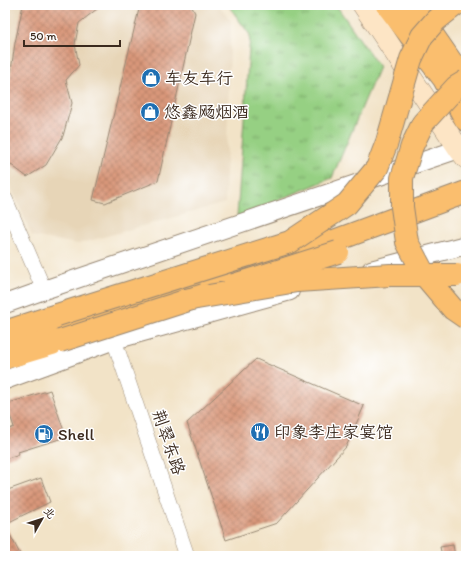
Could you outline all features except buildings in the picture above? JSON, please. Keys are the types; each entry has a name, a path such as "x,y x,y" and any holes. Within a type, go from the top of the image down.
{"main road":[{"path":"363,5 464,150"},
{"path":"387,5 444,80 466,120"},
{"path":"412,5 466,82 456,87 423,123 412,146 402,178 402,207 407,242 425,276 453,309 466,318"},
{"path":"5,358 56,328 290,242 346,204 377,168 387,142 411,59 422,36 436,20 455,5"},
{"path":"5,332 56,328 334,241 466,192"},
{"path":"185,300 338,252 466,205"},
{"path":"5,341 56,328 185,300 297,281 390,275 466,275"}],"street":[{"path":"5,304 464,150"},
{"path":"5,199 44,290"},
{"path":"5,380 114,340 262,298 466,246"},
{"name":"荆翠东路","path":"114,340 187,556"}],"shaded area":[{"path":"5,5 219,5 231,21 225,203 78,244 32,236 5,173"}],"green space":[{"path":"228,5 336,5 379,67 332,178 237,217 250,35"}],"place":[{"name":"车友车行","path":"151,78"},
{"name":"悠鑫飏烟酒","path":"150,112"},
{"name":"印象李庄家宴馆","path":"260,432"},
{"name":"Shell","path":"44,434"}]}
